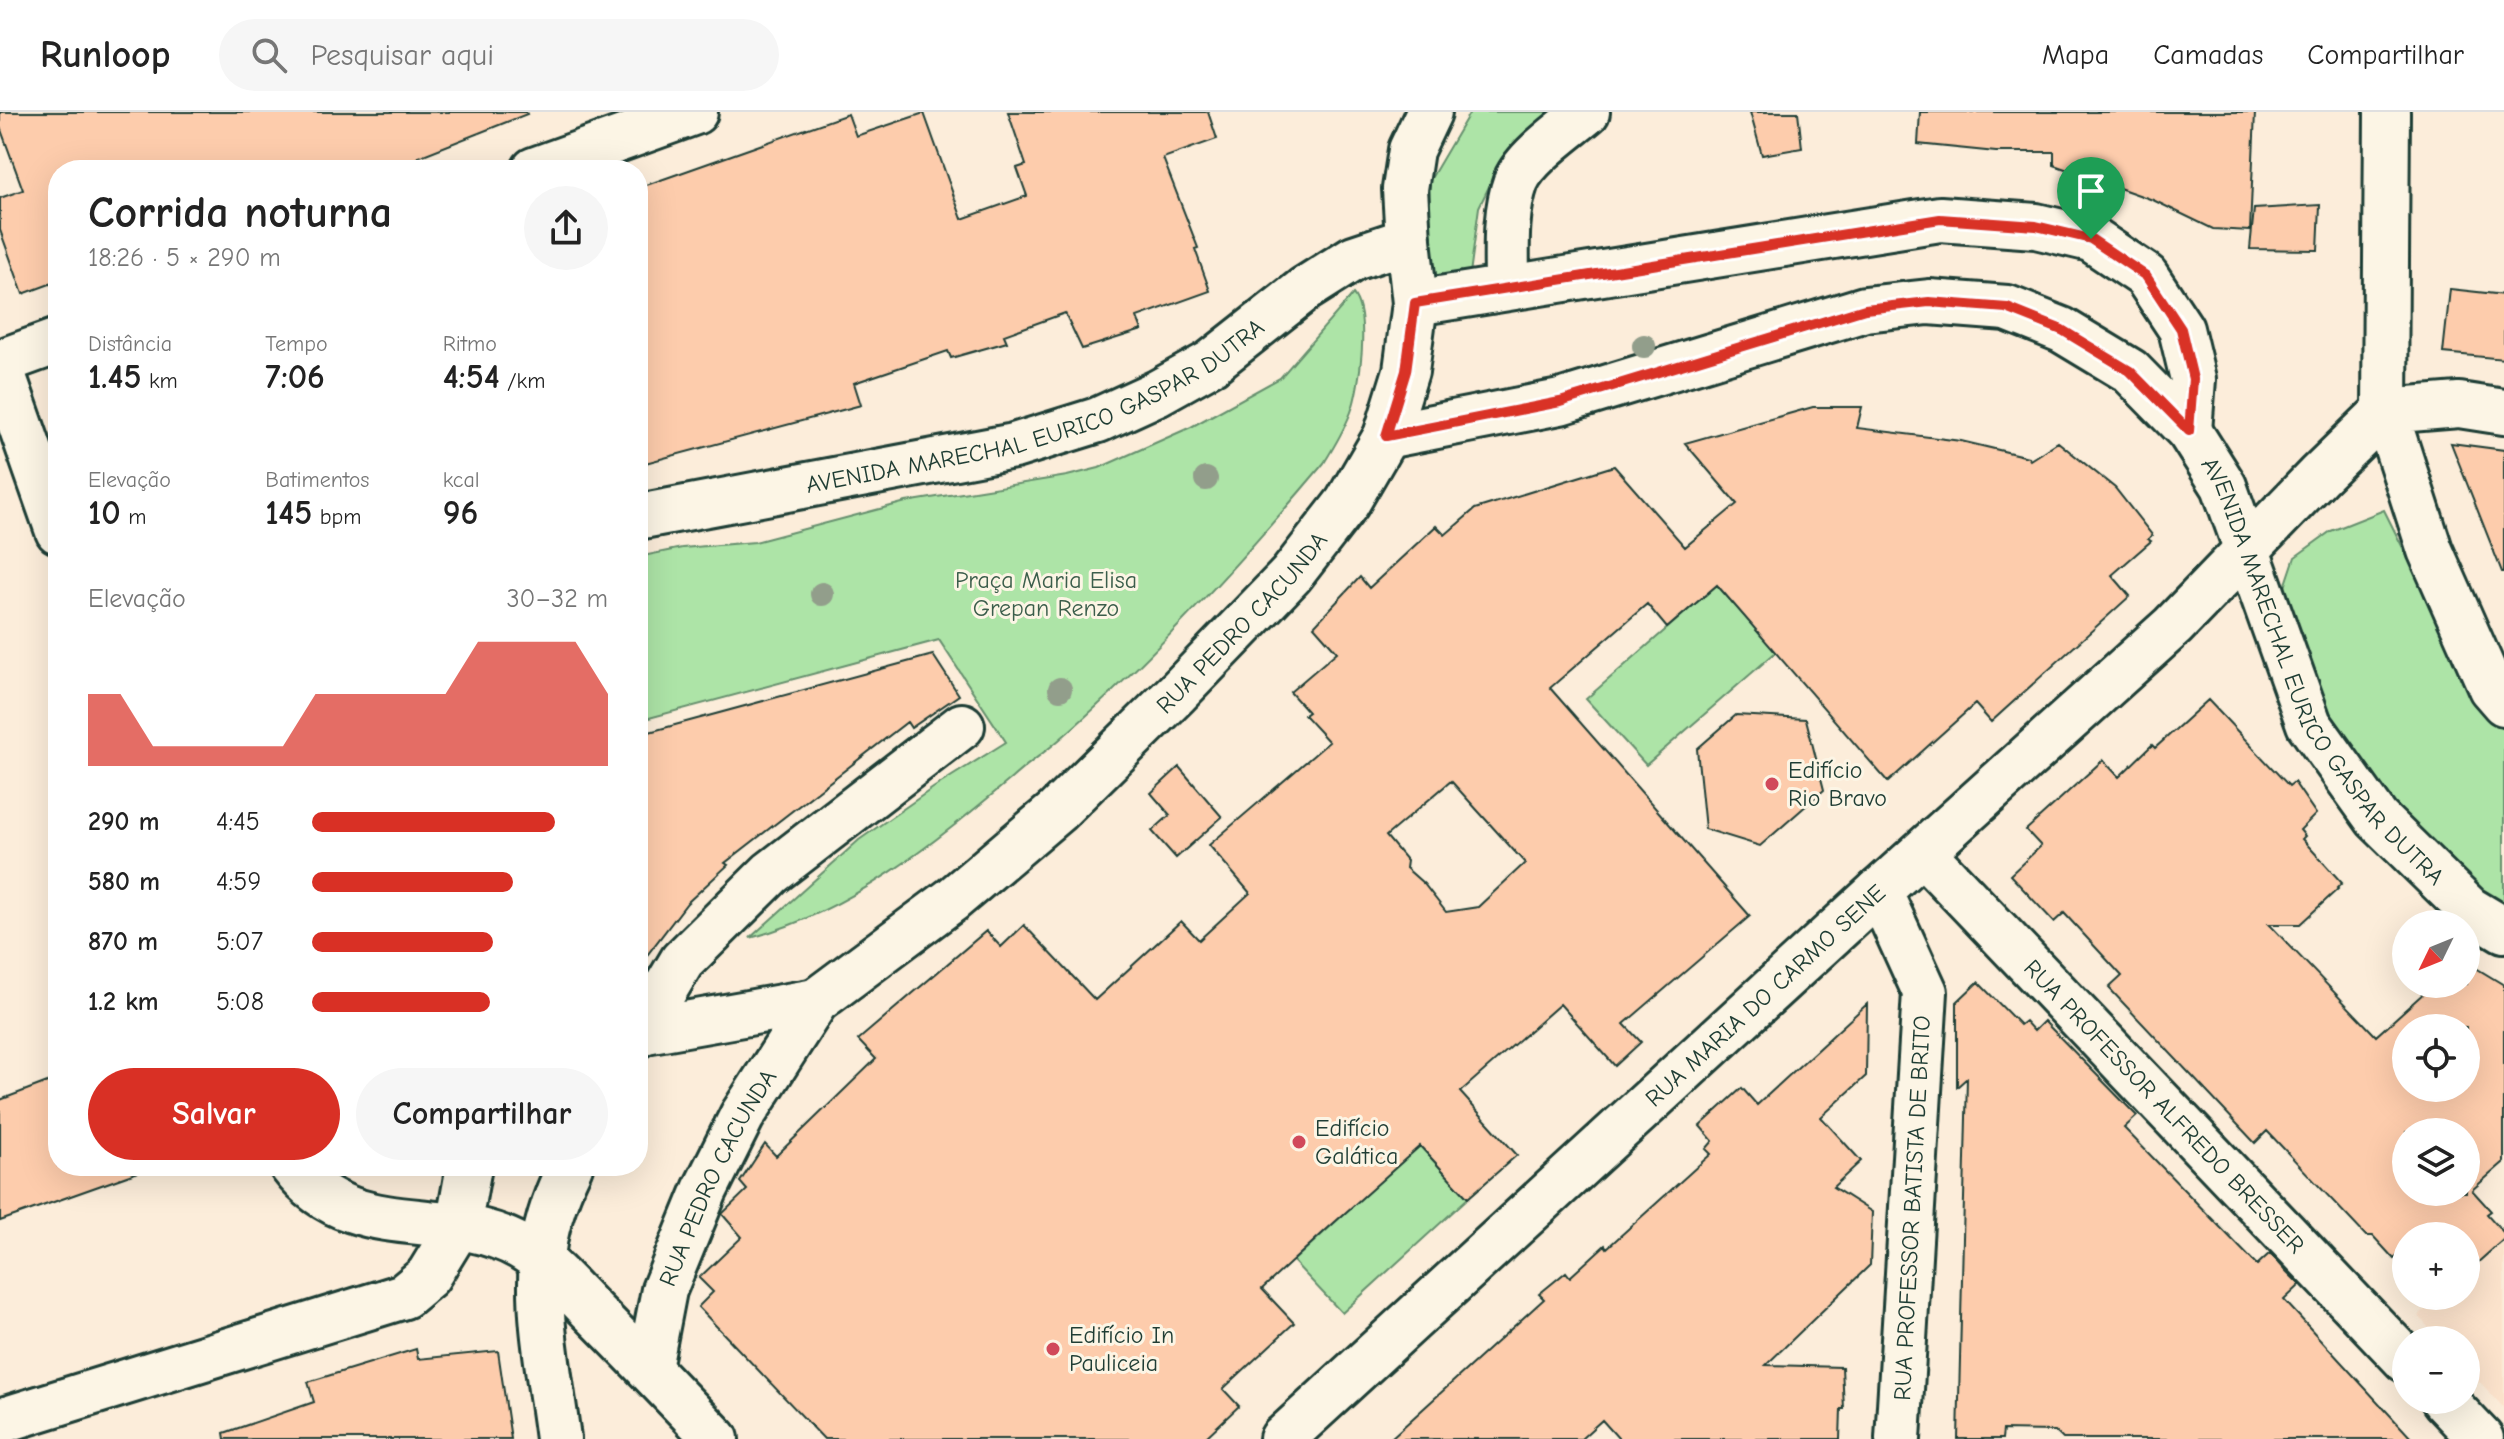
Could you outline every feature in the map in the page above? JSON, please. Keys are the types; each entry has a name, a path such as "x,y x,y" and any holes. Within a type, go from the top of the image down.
{"street":[{"path":"562,160 695,112"},
{"name":"RUA PEDRO CACUNDA","path":"649,1368 664,1290 705,1190 742,1116 816,1001 953,899 1057,811 1291,575 1347,503 1386,436 1406,371 1415,303 1405,189 1411,150 1429,112"},
{"path":"1507,287 1508,223 1517,180 1538,153 1587,112"},
{"path":"2387,112 2385,411 2430,550 2491,688 2504,703"},
{"name":"AVENIDA MARECHAL EURICO GASPAR DUTRA","path":"1415,303 1940,219 2036,226 2091,239 2146,276 2181,329 2193,379 2189,431"},
{"name":"AVENIDA MARECHAL EURICO GASPAR DUTRA","path":"648,515 1014,446 1098,420 1157,393 1211,363 1305,289 1354,258 1408,240"},
{"name":"AVENIDA MARECHAL EURICO GASPAR DUTRA","path":"1386,436 1560,402 1865,309 1929,302 2007,308 2062,330 2130,371 2189,431 2224,486 2309,724 2377,819 2469,909 2504,930"},
{"path":"48,345 0,364 48,502"},
{"path":"2385,411 2459,405 2504,412"},
{"name":"RUA MARIA DO CARMO SENE","path":"1282,1439 1879,891 2173,626 2385,411"},
{"name":"RUA PEDRO CACUNDA","path":"648,1019 682,961 771,873 962,726"},
{"name":"RUA PROFESSOR ALFREDO BRESSER","path":"1923,853 2392,1345"},
{"name":"RUA PROFESSOR BATISTA DE BRITO","path":"1879,891 1925,992 1898,1439"},
{"name":"RUA PEDRO CACUNDA","path":"648,1032 816,1001"},
{"path":"300,1176 329,1201 367,1215 491,1234 542,1260 716,1439"},
{"path":"0,1421 404,1296 428,1276 458,1227 467,1176"},
{"path":"558,1439 543,1316 542,1260 549,1220 565,1176"},
{"path":"2457,1414 2481,1439"}],"shaded area":[{"path":"2504,1239 2504,1408 2480,1382 2480,1326 2427,1326 2418,1316 2425,1310 2480,1310 2480,1260"}],"green space":[{"path":"1470,112 1561,112 1503,158 1479,207 1469,281 1427,276 1430,180"},
{"name":"Praça Maria Elisa Grepan Renzo","path":"1353,294 1361,318 1362,352 1354,401 1342,432 1324,463 1197,607 1129,676 1059,740 921,851 890,873 823,911 750,938 859,840 1006,742 939,640 648,718 648,555 682,548 755,542 906,502 1099,468 1191,427 1280,378"},
{"path":"2384,510 2470,682 2504,723 2504,911 2400,819 2326,717 2279,605 2295,557 2331,531"},
{"path":"1717,585 1776,652 1646,765 1586,699"},
{"path":"1419,1145 1468,1198 1342,1313 1293,1261"}],"building":[{"path":"0,112 527,114 415,160 48,160 48,285 23,294 0,230 0,198 23,190 0,127"},
{"path":"1008,112 1208,112 1217,139 1163,158 1198,248 1195,249 1210,291 1137,317 1142,330 1082,349 1065,313 1004,335 1007,342 951,358 948,351 854,383 861,405 648,462 648,184 848,114 856,136 924,113 962,219 1027,196 1017,168 1026,165"},
{"path":"1750,112 1798,112 1802,148 1762,155"},
{"path":"1920,112 2255,112 2250,231 2213,229 2153,200 2054,165 2054,152 1996,152 1918,144"},
{"path":"2320,205 2318,250 2250,249 2254,209"},
{"path":"2450,289 2504,295 2504,359 2443,353"},
{"path":"1813,407 1862,407 1857,428 1961,441 2030,460 2058,442 2115,488 2152,535 2148,539 2151,541 2112,575 2130,596 1991,722 1975,704 1888,782 1717,585 1667,628 1647,604 1550,688 1750,916 1624,1024 1641,1042 1615,1066 1560,1004 1460,1092 1517,1155 1468,1198 1420,1146 1326,1230 1262,1289 1294,1323 1223,1389 1239,1406 1204,1439 824,1439 698,1307 713,1292 699,1278 742,1237 722,1214 747,1190 740,1182 765,1144 776,1156 876,1059 858,1040 986,931 1001,947 1024,925 1095,1000 1181,921 1199,940 1250,893 1209,845 1329,742 1304,715 1308,712 1290,692 1337,652 1314,626 1360,577 1369,588 1436,526 1445,535 1475,509 1614,466 1685,547 1737,504 1685,443","holes":["1451,781 1525,863 1478,907 1446,912 1424,884 1406,868 1407,861 1386,836"]},
{"path":"2451,443 2504,450 2504,572 2502,572"},
{"path":"933,655 959,695 911,728 907,722 725,863 728,865 687,903 648,954 648,732"},
{"path":"2208,700 2289,786 2294,782 2316,814 2300,830 2305,836 2302,839 2342,883 2300,924 2269,924 2376,1036 2392,1022 2392,1102 2480,1102 2480,1014 2400,1014 2418,998 2480,998 2480,970 2504,985 2504,1162 2480,1183 2480,1118 2392,1118 2392,1206 2480,1206 2480,1199 2491,1211 2487,1214 2504,1233 2504,1239 2480,1260 2480,1222 2392,1222 2392,1257 2373,1236 2366,1236 2267,1131 2255,1143 2109,988 2122,976 2064,913 2054,922 2010,875 2041,846 2026,830 2103,760 2119,777 2152,745 2155,748"},
{"name":"Edifício Rio Bravo","path":"1736,715 1806,719 1824,790 1760,846 1705,829 1697,749"},
{"path":"1179,767 1222,817 1176,858 1152,831 1170,815 1151,793"},
{"path":"1978,982 2020,1025 2025,1021 2034,1031 2044,1021 2137,1116 2124,1128 2257,1265 2270,1253 2300,1285 2284,1300 2412,1439 2063,1439 2055,1431 2003,1430 2002,1439 1958,1439 1967,1078 1957,1087 1957,1002"},
{"path":"1867,1004 1866,1076 1821,1117 1861,1161 1833,1187 1872,1212 1870,1265 1766,1365 1842,1367 1844,1409 1841,1409 1840,1439 1619,1439 1602,1420 1581,1439 1390,1439 1544,1299 1539,1294 1566,1272 1570,1277 1605,1245 1607,1248 1711,1154 1706,1149 1713,1141 1700,1126 1742,1088 1757,1105"},
{"path":"48,1082 48,1176 127,1176 0,1221 0,1100"},
{"path":"416,1349 418,1359 498,1351 511,1439 225,1439 224,1433 314,1402 308,1382"}],"place":[{"name":"Edifício Rio Bravo","path":"1772,784"},
{"name":"Edifício Galática","path":"1299,1142"},
{"name":"Edifício In Pauliceia","path":"1053,1349"}],"route":[{"path":"1940,219 2036,226 2091,239 2146,276 2181,329 2193,379 2189,431 2130,371 2062,330 2007,308 1929,302 1865,309 1560,402 1386,436 1406,371 1415,303 1940,219"}]}
